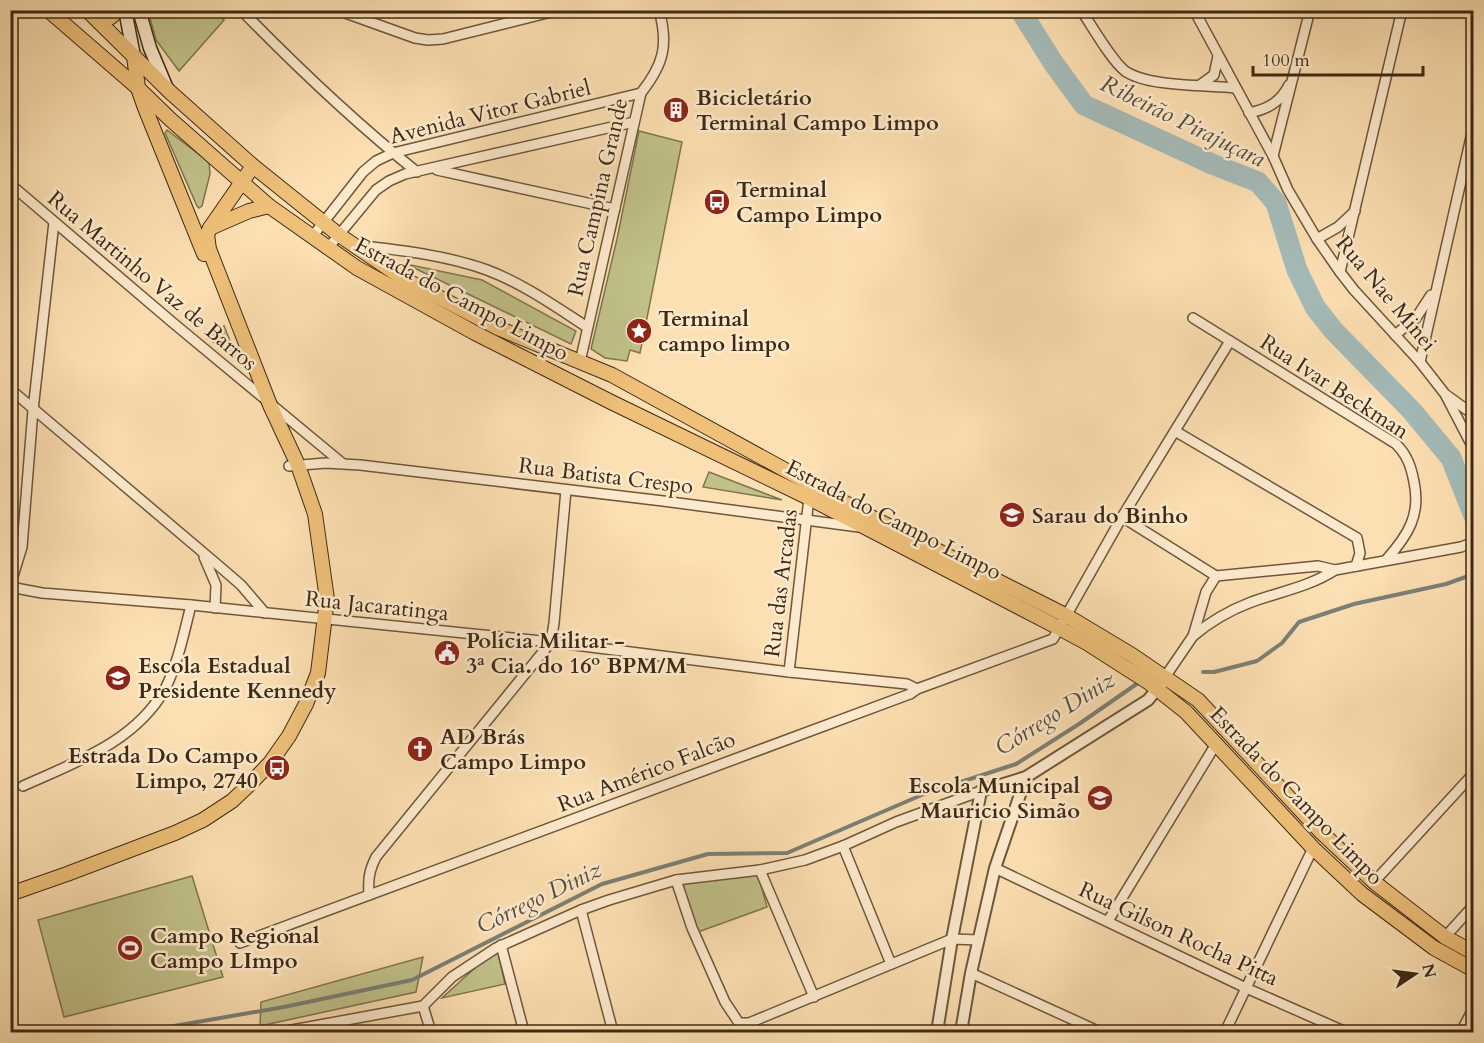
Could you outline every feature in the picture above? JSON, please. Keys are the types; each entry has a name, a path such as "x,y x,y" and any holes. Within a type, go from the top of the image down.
{"main road":[{"name":"Estrada do Campo Limpo","path":"48,10 269,206 357,268 401,294 809,498 1161,683 1198,700 1322,833 1374,882 1445,937 1473,953"},
{"name":"Estrada do Campo Limpo","path":"87,10 170,92 253,166 322,222 377,262 429,293 498,327 612,375 867,515 1067,615 1161,683 1313,848 1362,894 1399,924 1434,948 1473,970"},
{"path":"99,22 111,17 118,10"},
{"path":"10,894 175,833 203,820 232,801 270,763 289,736 306,704 318,673 326,620 327,599 320,541 294,465 265,401 138,88 125,10"},
{"path":"139,10 150,48 170,92"},
{"path":"158,140 164,127 171,120 189,118 204,123"},
{"path":"253,166 207,235 209,249 265,401"},
{"path":"210,228 254,209 269,206"},
{"path":"567,379 600,378 612,375"}],"street":[{"path":"244,10 281,51 417,172"},
{"path":"337,10 415,38 428,40 443,39 559,10"},
{"name":"Rua Campina Grande","path":"580,362 641,93 655,76 662,60 664,43 659,10"},
{"path":"1081,10 1119,66 1126,72 1146,80 1235,88"},
{"name":"Rua Nae Minei","path":"1194,10 1273,156 1288,190 1317,239 1354,290 1420,362 1445,394 1472,447"},
{"path":"1273,156 1310,10"},
{"path":"1340,272 1402,10"},
{"path":"1199,85 1204,84 1214,75 1218,56"},
{"path":"1249,113 1277,102 1286,92 1295,72"},
{"name":"Avenida Vitor Gabriel","path":"312,237 363,172 376,161 393,153 641,93"},
{"name":"Avenida Vitor Gabriel","path":"328,248 376,190 389,181 417,172 634,122"},
{"path":"1420,362 1473,124"},
{"path":"435,169 615,209"},
{"name":"Rua Martinho Vaz de Barros","path":"10,184 265,401"},
{"path":"1317,239 1338,227 1356,209"},
{"path":"10,587 22,547 33,410 54,222"},
{"path":"352,244 456,260 489,271 510,280 587,327"},
{"path":"377,262 387,254 402,251"},
{"path":"1395,335 1407,327 1422,311 1436,285"},
{"name":"Rua Ivar Beckman","path":"1193,318 1396,444 1406,454 1416,491 1416,509 1413,522 1387,559"},
{"path":"1059,628 1122,517 1230,341"},
{"path":"10,390 241,585 265,613"},
{"name":"Rua Nae Minei","path":"1445,394 1473,415"},
{"path":"265,401 342,464"},
{"path":"1175,431 1357,538 1360,553 1356,566"},
{"path":"1472,447 1473,432"},
{"name":"Rua Batista Crespo","path":"294,465 342,464 864,528"},
{"path":"369,895 368,879 376,857 551,642 566,490"},
{"name":"Rua das Arcadas","path":"789,672 809,498"},
{"path":"1122,517 1216,576 1318,566 1335,570"},
{"path":"281,1032 423,1006 452,977 501,945 581,910 676,880 760,870 805,860 981,790 1026,777 1148,700 1193,636 1213,620 1232,610 1321,579 1335,570 1461,547 1473,542"},
{"path":"202,553 216,585 215,608"},
{"path":"1193,636 1206,592 1216,576"},
{"name":"Rua Jacaratinga","path":"10,587 42,593 191,605 551,642 789,672 907,684 917,688"},
{"path":"23,786 84,759 124,735 147,714 165,688 179,652 191,605"},
{"name":"Rua Américo Falcão","path":"240,943 1053,639 1059,628"},
{"path":"1108,921 1216,744"},
{"path":"1374,882 1473,773"},
{"path":"961,1032 971,974 995,868 1026,777"},
{"path":"937,1032 952,939 981,790"},
{"path":"843,846 891,964"},
{"path":"1225,1032 1313,848"},
{"name":"Rua Gilson Rocha Pitta","path":"995,868 1246,988 1346,1032"},
{"path":"760,870 814,997"},
{"path":"676,880 692,928 725,1002 740,1023 749,1023 952,939 979,940"},
{"path":"1445,937 1473,905"},
{"path":"581,910 613,1032"},
{"path":"501,945 524,1032"},
{"path":"971,974 1100,1032"},
{"path":"423,1006 431,1032"},
{"path":"1461,1032 1473,1007"}],"green space":[{"path":"148,11 213,11 224,20 179,71 156,40"},
{"path":"167,130 209,162 210,174 202,206 199,208 165,133"},
{"path":"639,131 682,142 640,353 630,350 627,361 605,358 591,349"},
{"path":"406,264 482,280 576,331 571,344"},
{"path":"224,326 237,358 207,338"},
{"path":"709,472 782,500 703,487"},
{"path":"758,874 767,907 698,932 681,881"},
{"name":"Campo Regional Campo LImpo","path":"192,876 223,977 64,1017 38,920"},
{"path":"497,948 505,984 442,998"},
{"path":"423,957 416,992 260,1026 261,1002"}],"waterway":[{"name":"Ribeirão Pirajuçara","path":"1020,10 1054,64 1084,105 1212,164 1258,182 1276,203 1297,270 1315,307 1333,330 1412,411 1451,458 1474,516"},
{"path":"1203,672 1214,672 1257,661 1282,643 1299,622 1354,604 1446,584 1474,574"},
{"name":"Córrego Diniz","path":"139,1032 284,1007 412,980 602,884 708,854 787,853 924,794 1016,764 1138,683"}],"place":[{"name":"Bicicletário Terminal Campo Limpo","path":"676,110"},
{"name":"Terminal Campo Limpo","path":"717,202"},
{"name":"Terminal campo limpo","path":"639,331"},
{"name":"Sarau do Binho","path":"1012,515"},
{"name":"Polícia Militar - 3ª Cia. do 16º BPM/M","path":"447,653"},
{"name":"Escola Estadual Presidente Kennedy","path":"118,678"},
{"name":"AD Brás Campo Limpo","path":"420,749"},
{"name":"Estrada Do Campo Limpo, 2740","path":"277,768"},
{"name":"Escola Municipal Mauricio Simão","path":"1100,798"},
{"name":"Campo Regional Campo LImpo","path":"130,948"}]}
